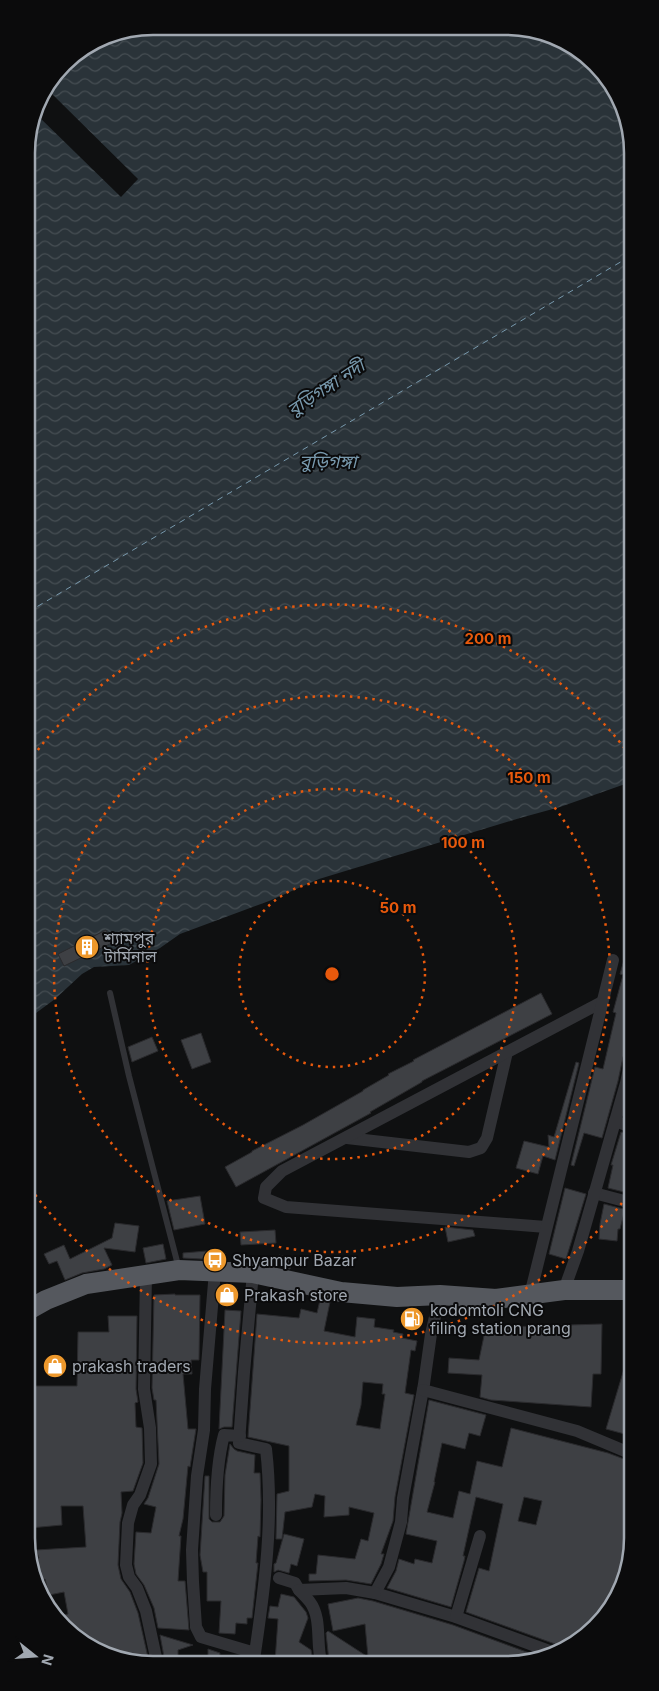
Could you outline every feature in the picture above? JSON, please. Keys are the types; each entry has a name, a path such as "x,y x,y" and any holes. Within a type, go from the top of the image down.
{"highway":[{"path":"35,1306 86,1284 179,1270 253,1274 341,1292 397,1297 440,1295 496,1299 564,1290 624,1290"}],"street":[{"path":"530,1295 613,960"},
{"path":"546,1227 286,1207 264,1198 266,1187 282,1171 602,1002"},
{"path":"346,1138 469,1152 481,1148 487,1138 507,1052"},
{"path":"564,1290 578,1251 624,1086"},
{"path":"615,1121 624,1124"},
{"path":"594,1193 624,1202"},
{"path":"214,1271 205,1389 204,1430 197,1476 193,1534 193,1582 196,1627 202,1637 254,1653 264,1589 269,1520 269,1476 266,1449 239,1443 253,1274"},
{"path":"146,1274 144,1389 150,1428 151,1464 140,1495 133,1505 128,1523 126,1565 129,1577 137,1588 146,1611 156,1656"},
{"path":"375,1593 390,1567 401,1522 403,1498 423,1390 431,1334 440,1295"},
{"path":"423,1390 577,1430 624,1451"},
{"path":"216,1514 218,1455 224,1435 240,1436"},
{"path":"456,1616 480,1536"},
{"path":"279,1578 294,1583 312,1603 318,1628 320,1656"},
{"path":"299,1590 346,1588 375,1593 456,1616 545,1649"}],"lane":[{"path":"110,993 129,1076 179,1270"}],"water":[{"name":"বুড়িগঙ্গা","path":"506,35 529,37 558,47 584,64 600,81 615,108 623,137 624,784 560,807 319,879 269,901 180,934 160,948 129,965 94,967 82,974 55,999 36,1013 35,145 39,122 47,101 59,81 75,64 87,55 115,41 137,36"}],"pier":[{"path":"51,93 138,179 121,197 40,118"}],"building":[{"name":"শ্যামপুর টার্মিনাল","path":"106,930 112,943 64,966 58,954"},
{"path":"624,960 624,1055 618,1081 602,1138 584,1133 574,1166 571,1165 595,1067 603,1069 616,1013 613,1012 623,975 620,974"},
{"path":"541,993 552,1014 422,1081 371,1113 236,1187 225,1167 363,1091 413,1060"},
{"path":"201,1033 211,1062 192,1069 181,1040"},
{"path":"152,1037 158,1051 132,1062 128,1047"},
{"path":"576,1062 579,1063 555,1160 543,1156 538,1174 516,1168 524,1141 549,1147 548,1135 554,1137"},
{"path":"621,1132 624,1133 624,1192 608,1188 613,1165 611,1165"},
{"path":"565,1188 586,1194 566,1259 549,1254"},
{"path":"200,1196 205,1224 174,1230 167,1201"},
{"path":"604,1204 624,1209 620,1229 618,1229 617,1241 599,1239"},
{"path":"115,1223 139,1226 135,1252 104,1248 112,1265 65,1280 57,1261 49,1264 44,1254 64,1245 70,1259 112,1238"},
{"path":"445,1227 473,1230 475,1236 448,1242"},
{"path":"275,1230 276,1243 241,1245 240,1232"},
{"path":"163,1244 166,1259 146,1263 143,1248"},
{"path":"219,1250 220,1260 183,1258 183,1253"},
{"path":"279,1255 293,1259 290,1269 276,1266"},
{"path":"154,1295 200,1295 199,1360 191,1360 192,1374 183,1374 188,1429 196,1429 190,1467 188,1466 183,1519 179,1536 181,1536 178,1581 185,1581 189,1630 158,1628 154,1608 144,1585 136,1574 134,1564 136,1532 151,1533 156,1507 144,1504 148,1498 159,1464 156,1400 154,1400 152,1388"},
{"path":"320,1300 330,1302 324,1331 355,1337 357,1317 375,1319 374,1327 394,1330 393,1332 403,1334 402,1338 417,1341 415,1351 411,1350 405,1393 414,1395 395,1497 393,1521 381,1554 384,1554 381,1564 371,1584 346,1580 309,1581 309,1574 316,1574 318,1555 355,1559 361,1539 368,1541 374,1513 349,1507 349,1515 324,1517 325,1496 315,1494 312,1507 285,1512 282,1539 276,1539 277,1494 289,1491 289,1446 248,1437 257,1314 299,1318 301,1309 317,1313","holes":["363,1382 383,1384 382,1394 385,1394 380,1429 356,1425 361,1405"]},
{"path":"225,1310 241,1311 232,1427 219,1429"},
{"path":"108,1316 137,1316 136,1389 138,1402 135,1403 136,1427 142,1428 143,1463 133,1491 121,1492 122,1513 118,1565 121,1579 130,1592 138,1613 148,1656 115,1650 81,1632 64,1615 68,1614 64,1592 50,1595 45,1579 43,1580 37,1558 39,1558 36,1550 86,1547 83,1506 61,1506 62,1525 35,1528 35,1386 77,1386 78,1332 109,1332"},
{"path":"602,1324 601,1374 593,1374 591,1407 491,1400 480,1397 482,1375 448,1373 449,1358 479,1360 485,1331 502,1334 503,1327"},
{"path":"624,1369 624,1434 606,1429"},
{"path":"429,1400 486,1415 480,1436 469,1433 465,1449 442,1443 427,1512 453,1518 459,1491 470,1494 477,1461 502,1467 511,1428 608,1453 624,1459 624,1546 620,1569 612,1590 595,1616 584,1627 558,1644 556,1645 466,1612 479,1568 489,1571 503,1504 476,1497 463,1556 465,1556 464,1561 451,1607 387,1588 396,1571 399,1559 414,1564 415,1559 432,1563 437,1541 406,1534","holes":["524,1497 542,1501 536,1525 518,1521"]},
{"path":"230,1444 237,1451 255,1455 254,1473 260,1473 261,1500 260,1537 258,1536 256,1563 258,1563 252,1618 247,1618 247,1624 236,1623 235,1634 219,1633 221,1601 207,1601 207,1572 203,1572 200,1555 205,1476 209,1476 209,1519 212,1522 220,1522 224,1516 225,1475"},
{"path":"284,1534 304,1539 297,1566 291,1564 289,1573 278,1570 274,1572 274,1564 276,1563"},
{"path":"281,1594 294,1597 306,1612 308,1618 299,1642 311,1650 312,1656 275,1656 278,1619 268,1618 270,1606 278,1607"},
{"path":"358,1598 373,1601 453,1625 530,1653 506,1656 368,1656 365,1624 333,1631 328,1604"},
{"path":"328,1631 366,1656 328,1656 326,1633"},
{"path":"160,1635 193,1645 178,1650 178,1656 164,1656"},
{"path":"208,1649 220,1653 220,1656 208,1656"}],"ferry route":[{"path":"35,608 624,260"}],"place":[{"name":"শ্যামপুর টার্মিনাল","path":"87,947"},
{"name":"Shyampur Bazar","path":"215,1260"},
{"name":"Prakash store","path":"227,1295"},
{"name":"kodomtoli CNG filing station prang","path":"412,1319"},
{"name":"prakash traders","path":"55,1366"}],"water label":[{"name":"বুড়িগঙ্গা নদী","path":"326,388"}]}
